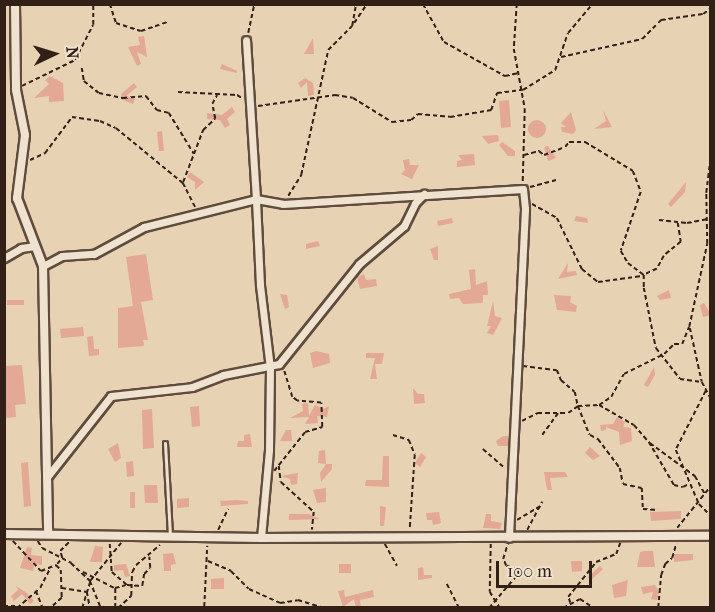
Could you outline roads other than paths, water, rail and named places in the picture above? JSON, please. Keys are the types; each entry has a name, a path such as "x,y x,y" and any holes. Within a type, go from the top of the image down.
{"street":[{"path":"15,4 16,90 25,135 17,198 43,266 48,533"},
{"path":"246,40 260,285 270,368 266,480 261,538"},
{"path":"43,266 62,256 94,254 144,227 192,217 256,199 283,204 523,189 509,538"},
{"path":"47,477 111,396 192,387 223,375 270,368 282,361 359,264 404,226 415,203 424,194"},
{"path":"4,258 21,248 35,246"},
{"path":"6,534 34,532 104,536 261,538 380,535 509,538 711,536"}],"lane":[{"path":"165,443 167,536"}]}
